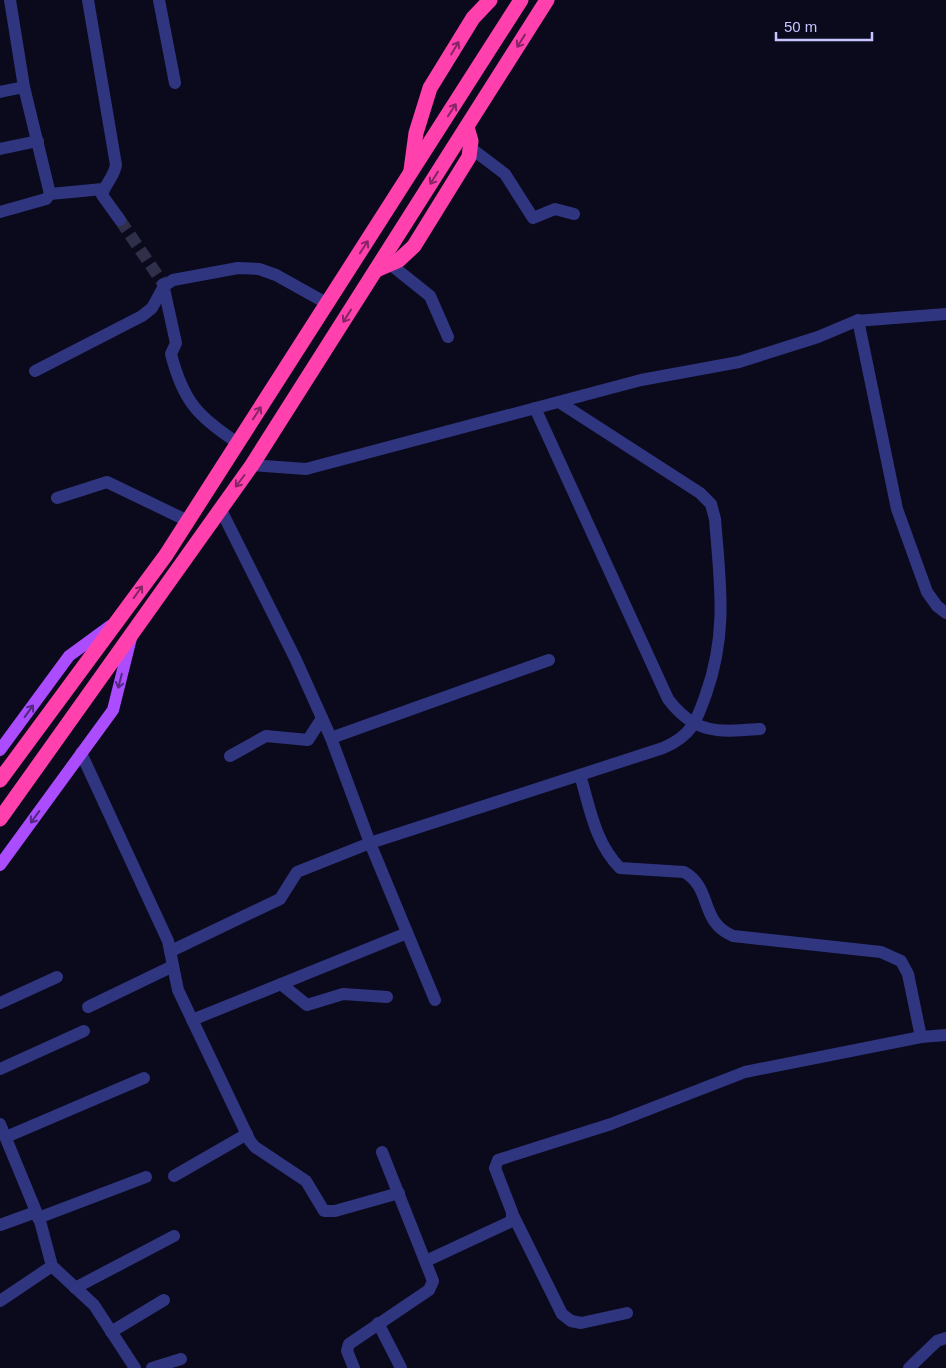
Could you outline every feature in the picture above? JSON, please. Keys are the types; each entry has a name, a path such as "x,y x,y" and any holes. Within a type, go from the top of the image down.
{"highway":[{"path":"411,174 416,133 430,88 473,18 490,0"},
{"path":"0,780 166,555 521,0"},
{"path":"0,819 252,465 383,267 467,127 547,0"},
{"path":"383,267 399,260 414,246 472,149 467,127"}],"main road":[{"path":"0,750 68,656 117,622"},
{"path":"0,866 113,710 132,634"}],"street":[{"path":"10,0 24,87 50,194"},
{"path":"88,0 116,165 115,173 103,189 104,201 120,220"},
{"path":"159,0 175,84"},
{"path":"0,92 24,87"},
{"path":"0,150 38,141"},
{"path":"472,149 505,174 532,218 552,209 574,214"},
{"path":"0,212 46,199 50,194 103,189"},
{"path":"383,267 430,296 448,337"},
{"path":"35,371 142,316 152,308 163,284 184,276 238,268 259,269 328,304"},
{"path":"163,284 176,343 171,354 180,382 204,420 238,443"},
{"path":"252,465 306,469 641,380 739,362 818,337 858,320 946,314"},
{"path":"858,320 898,514 926,592 937,606 946,613"},
{"path":"171,951 280,899 297,872 370,843 668,745 695,725 715,669 721,632 722,613 715,519 711,504 700,493 559,402"},
{"path":"534,408 662,689 675,708 695,725 721,731 760,730"},
{"path":"57,498 108,482 188,521"},
{"path":"220,508 331,738 370,843 435,1000"},
{"path":"331,738 549,660"},
{"path":"230,756 266,736 308,740 322,718"},
{"path":"81,753 171,951 176,986 255,1147 308,1183 317,1203 324,1211 335,1211 399,1193"},
{"path":"580,775 600,841 607,855 620,868 684,872 691,876 699,886 713,921 720,931 733,936 881,952 901,961 908,974 921,1037"},
{"path":"192,1020 407,933"},
{"path":"88,1007 173,966"},
{"path":"0,1003 57,977"},
{"path":"281,984 307,1005 346,994 387,997"},
{"path":"0,1069 84,1031"},
{"path":"626,1313 581,1323 571,1321 562,1314 513,1215 495,1168 498,1160 611,1124 745,1072 921,1037 946,1035"},
{"path":"6,1137 144,1078"},
{"path":"0,1124 37,1215 52,1266 94,1305 135,1368"},
{"path":"174,1176 247,1134"},
{"path":"354,1368 347,1347 431,1288 433,1278 382,1152"},
{"path":"0,1225 37,1215 146,1178"},
{"path":"426,1261 509,1223 513,1215"},
{"path":"74,1288 174,1236"},
{"path":"0,1302 52,1266"},
{"path":"111,1332 164,1300"},
{"path":"378,1324 401,1368"},
{"path":"909,1368 937,1341 946,1338"},
{"path":"152,1368 181,1359"}],"tunnel":[{"path":"120,220 162,282"}]}
